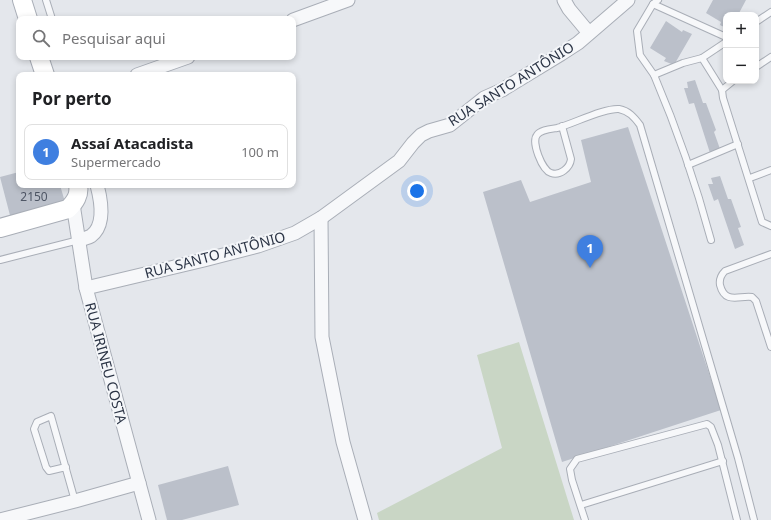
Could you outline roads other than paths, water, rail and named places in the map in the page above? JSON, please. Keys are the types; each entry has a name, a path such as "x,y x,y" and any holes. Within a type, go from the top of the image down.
{"main road":[{"path":"22,0 27,16"},
{"path":"40,60 44,72"},
{"path":"0,228 68,209 76,196"}],"street":[{"path":"296,19 348,0"},
{"path":"564,0 589,33"},
{"name":"RUA SANTO ANTÔNIO","path":"86,288 258,246 295,233 321,218 399,161 412,143 421,135 450,125 484,98 502,90 561,54 589,33 628,0"},
{"path":"146,72 180,60"},
{"path":"79,240 91,236 97,230 102,214 101,199 98,188"},
{"name":"RUA IRINEU COSTA","path":"76,196 79,240 86,288 149,520"},
{"path":"321,218 322,337 343,442 365,520"},
{"path":"0,520 139,483"}],"lane":[{"path":"46,0 51,16"},
{"path":"658,0 652,4 637,31 640,55 654,75 703,208 711,240"},
{"path":"652,4 723,36"},
{"path":"759,20 771,12"},
{"path":"654,75 683,63 702,58 723,44"},
{"path":"759,65 771,57"},
{"path":"702,58 722,90 726,108 750,178 762,222 771,226"},
{"path":"722,90 729,84"},
{"path":"562,126 571,159 570,164 566,169 553,173 546,170 541,163 535,139 537,134 607,111 617,109 626,111 640,126 738,458 754,520"},
{"path":"688,165 738,144"},
{"path":"750,178 771,170"},
{"path":"0,260 79,240"},
{"path":"771,254 725,271 721,275 719,281 725,295 730,298 748,296 752,297 756,301 771,347"},
{"path":"66,467 49,471 46,467 34,429 37,422 52,416 66,467 75,501"},
{"path":"585,520 570,469 577,459 707,424 711,427 723,461 737,520"},
{"path":"581,505 723,461"}],"place":[{"name":"Assaí Atacadista","path":"590,268"}]}
